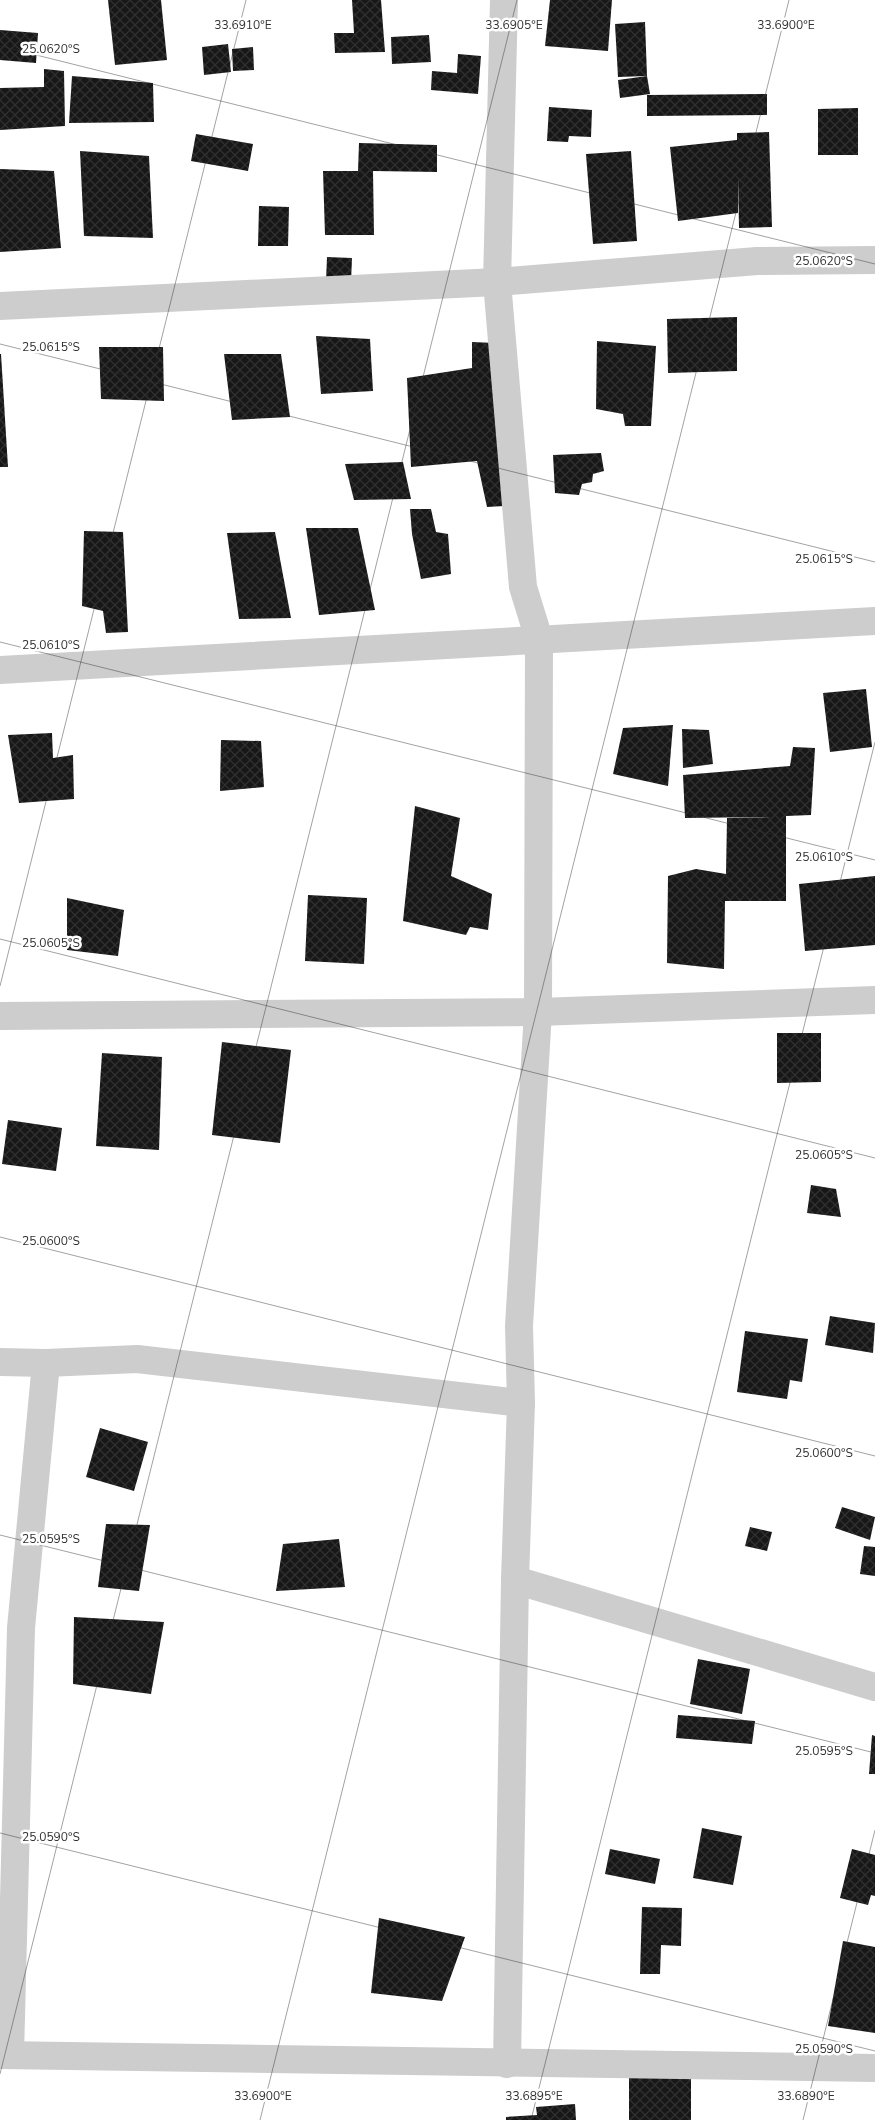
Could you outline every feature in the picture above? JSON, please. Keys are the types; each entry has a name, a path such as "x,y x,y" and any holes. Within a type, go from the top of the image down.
{"street":[{"path":"504,0 497,282 523,587 539,639 538,1012 520,1290 521,1403 515,1580 507,2064"},
{"path":"0,306 497,282 757,261 875,260"},
{"path":"0,670 875,621"},
{"path":"0,1016 538,1012 875,1000"},
{"path":"0,1362 46,1363 137,1359 521,1403"},
{"path":"46,1363 20,1637 5,2055 875,2068"},
{"path":"515,1580 875,1687"}],"building":[{"path":"108,0 161,0 167,60 115,65"},
{"path":"352,0 381,0 385,52 335,53 334,33 354,33"},
{"path":"550,0 612,0 608,51 545,46"},
{"path":"645,22 647,76 618,77 615,24"},
{"path":"0,30 38,33 36,63 0,60"},
{"path":"429,35 431,62 392,64 391,37"},
{"path":"228,44 231,72 204,75 202,47"},
{"path":"253,47 254,70 233,71 232,49"},
{"path":"458,54 481,56 478,94 431,90 432,71 457,73"},
{"path":"44,69 64,71 65,126 0,130 0,88 44,87"},
{"path":"72,76 153,83 154,122 69,123"},
{"path":"647,76 650,94 620,98 618,80"},
{"path":"767,94 767,115 647,116 647,95"},
{"path":"549,107 592,110 591,137 569,136 568,142 547,141"},
{"path":"858,108 858,155 818,155 818,109"},
{"path":"769,132 772,227 739,228 738,178 738,213 678,221 670,147 737,140 737,133"},
{"path":"196,134 253,144 248,171 191,161"},
{"path":"359,143 437,145 437,172 373,171 374,235 325,235 323,171 358,171"},
{"path":"80,151 149,156 153,238 84,236"},
{"path":"631,151 637,241 593,244 586,154"},
{"path":"0,169 54,171 61,248 0,252"},
{"path":"259,206 289,207 288,246 258,246"},
{"path":"327,257 352,258 351,283 326,281"},
{"path":"737,317 737,371 668,373 667,319"},
{"path":"316,336 370,339 373,391 321,394"},
{"path":"597,341 656,346 651,426 625,426 623,414 596,409"},
{"path":"472,342 495,343 504,506 487,507 477,461 411,467 407,378 472,368"},
{"path":"99,347 163,347 164,401 101,399"},
{"path":"1,354 8,467 0,467"},
{"path":"224,354 281,354 290,417 232,420"},
{"path":"601,453 604,471 593,474 592,482 582,484 579,495 555,493 553,455"},
{"path":"403,462 411,499 354,500 345,464"},
{"path":"410,509 431,509 436,532 448,534 451,574 421,579 412,534"},
{"path":"306,528 358,528 375,610 319,615"},
{"path":"84,531 123,532 128,632 106,633 103,611 82,606"},
{"path":"275,532 291,618 239,619 227,533"},
{"path":"866,689 872,747 830,752 823,693"},
{"path":"673,725 668,786 613,774 623,728"},
{"path":"682,729 709,730 713,764 683,768"},
{"path":"52,733 53,758 73,755 74,799 19,803 8,735"},
{"path":"221,740 261,741 264,787 220,791"},
{"path":"793,747 815,748 811,815 786,816 786,901 725,901 724,969 667,963 668,876 696,869 726,874 727,818 772,817 685,818 683,775 790,766"},
{"path":"415,806 460,818 451,876 492,894 488,930 470,927 466,935 403,921"},
{"path":"875,876 875,945 805,951 799,884"},
{"path":"308,895 367,898 364,964 305,961"},
{"path":"67,898 124,910 118,956 67,950"},
{"path":"777,1033 821,1033 821,1082 777,1083"},
{"path":"222,1042 291,1050 280,1143 212,1135"},
{"path":"102,1053 162,1057 159,1150 96,1146"},
{"path":"8,1120 62,1128 56,1171 2,1164"},
{"path":"811,1185 836,1189 841,1217 807,1213"},
{"path":"830,1316 875,1323 873,1353 825,1345"},
{"path":"745,1331 808,1339 802,1382 790,1380 787,1399 737,1392"},
{"path":"100,1428 148,1442 134,1491 86,1477"},
{"path":"842,1507 875,1517 870,1540 835,1528"},
{"path":"106,1524 150,1525 139,1591 98,1587"},
{"path":"750,1527 772,1532 767,1551 745,1546"},
{"path":"339,1539 345,1587 276,1591 283,1544"},
{"path":"864,1546 875,1547 875,1576 860,1574"},
{"path":"74,1617 164,1622 151,1694 73,1684"},
{"path":"698,1659 750,1669 742,1714 690,1704"},
{"path":"678,1715 755,1721 752,1744 676,1738"},
{"path":"872,1735 875,1736 875,1774 869,1774"},
{"path":"702,1828 742,1836 733,1885 693,1878"},
{"path":"610,1849 660,1859 655,1884 605,1874"},
{"path":"852,1849 875,1855 875,1896 871,1895 868,1905 840,1898"},
{"path":"642,1907 682,1908 681,1946 661,1945 660,1974 640,1974"},
{"path":"379,1918 465,1937 442,2001 371,1993"},
{"path":"843,1941 875,1947 875,2033 828,2026"},
{"path":"629,2076 691,2077 691,2120 629,2120"},
{"path":"575,2104 576,2120 506,2120 506,2117 537,2115 536,2107"}]}
